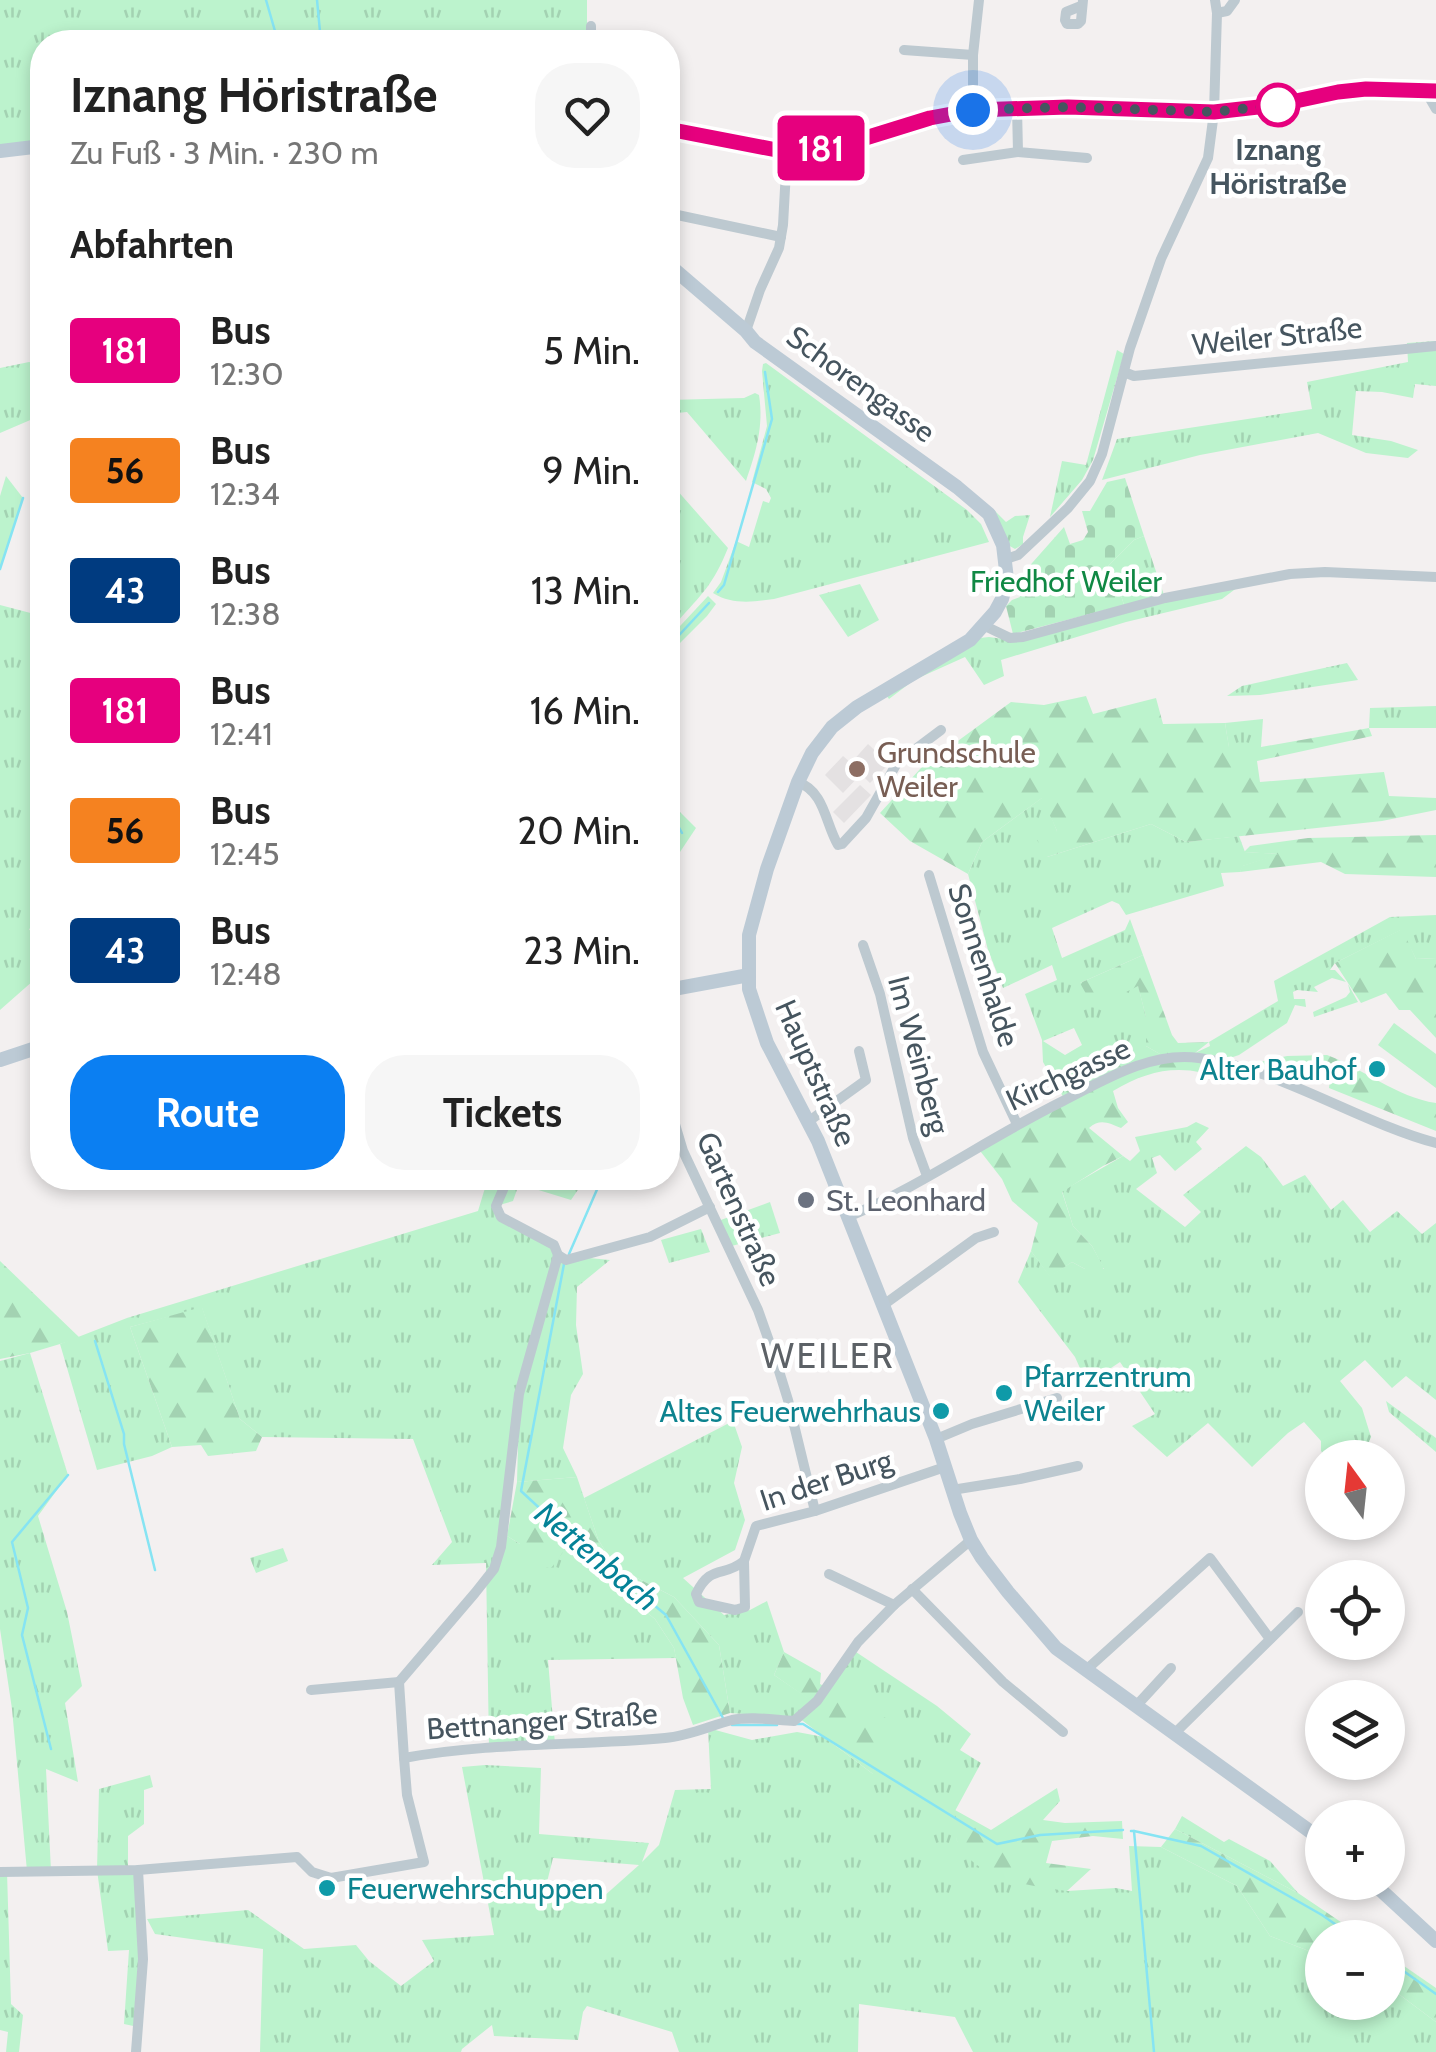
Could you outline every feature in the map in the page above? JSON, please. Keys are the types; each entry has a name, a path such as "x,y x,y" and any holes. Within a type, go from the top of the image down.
{"street":[{"path":"973,110 979,0"},
{"path":"1006,559 1018,555 1068,508 1090,481 1102,454 1161,259 1208,158 1214,112 1215,0"},
{"path":"1217,13 1227,11 1235,0"},
{"path":"904,50 973,55"},
{"path":"680,131 787,152 859,140 930,118 973,110 1068,107 1214,112 1366,89 1430,90 1436,109"},
{"path":"1017,108 1018,152"},
{"path":"0,151 30,147"},
{"path":"746,331 778,248 787,152"},
{"path":"963,160 1018,152 1087,158"},
{"path":"680,216 780,237"},
{"name":"Schorengasse","path":"680,274 755,342 989,514 1006,559"},
{"name":"Weiler Straße","path":"1124,372 1134,376 1436,346"},
{"name":"Hauptstraße","path":"1006,559 1002,599 985,626 960,647 856,706 832,727 812,753 767,869 749,935 750,994 767,1043 809,1121 848,1216 936,1439 971,1540 1000,1582 1056,1648 1305,1827"},
{"path":"985,626 1010,638 1023,637 1165,598 1290,574 1436,577"},
{"path":"798,782 812,790 824,808 834,838 842,844 866,818 897,763 941,730"},
{"name":"Sonnenhalde","path":"928,875 984,1052 1017,1124"},
{"name":"Im Weinberg","path":"863,945 880,994 914,1138 927,1176"},
{"path":"680,988 749,975"},
{"path":"0,1060 30,1050"},
{"path":"809,1121 866,1080 859,1051"},
{"name":"Kirchgasse","path":"848,1216 880,1203 1017,1124 1118,1073 1167,1058 1198,1058 1239,1067 1436,1144"},
{"name":"Gartenstraße","path":"680,1141 758,1310 788,1400 815,1511"},
{"path":"503,1190 496,1206 501,1217 554,1245 558,1255 566,1260 650,1237 710,1207"},
{"path":"882,1306 976,1238 994,1232"},
{"path":"311,1690 398,1682 494,1569 501,1547 520,1394 558,1255"},
{"path":"936,1439 1057,1398"},
{"path":"952,1490 1078,1466"},
{"name":"In der Burg","path":"744,1561 711,1573 696,1594 699,1602 734,1610 745,1607 744,1561 756,1526 815,1511 944,1467"},
{"name":"Bettnanger Straße","path":"138,1870 296,1856 312,1872 331,1878 424,1862 407,1795 404,1758 489,1747 666,1738 730,1721 794,1720 817,1701 858,1642 894,1605 971,1540"},
{"path":"1086,1670 1210,1558 1270,1639"},
{"path":"829,1574 894,1605"},
{"path":"912,1588 1004,1682 1063,1732"},
{"path":"1176,1732 1298,1612"},
{"path":"1137,1706 1172,1668"},
{"path":"398,1682 404,1758"},
{"path":"0,1872 138,1870 142,1960 136,2052"},
{"path":"1392,1900 1436,1941"}],"shaded area":[{"name":"Grundschule Weiler","path":"868,744 889,764 870,783 861,774 843,793 825,775 843,756 851,763"},
{"path":"860,785 871,795 844,823 833,812"}],"green space":[{"path":"0,0 587,0 587,30 30,30 30,142 0,146"},
{"path":"1436,341 1436,386 1415,384 1413,398 1356,391 1352,435 1418,450 1408,458 1366,453 1318,433 1200,455 1102,480 1117,439 1312,409 1307,382 1408,362 1407,343"},
{"path":"1117,350 1124,354 1093,460 1082,480 1050,517 1062,461 1086,465"},
{"path":"30,362 30,420 0,433 0,368"},
{"path":"766,363 967,510 981,524 989,542 774,599 735,601 713,593 736,541 749,547 763,501 769,503 771,498 766,489 752,482 767,426 762,371"},
{"path":"759,395 760,406 760,428 746,481 687,412 680,413 680,400"},
{"path":"6,476 23,498 0,569 0,496"},
{"name":"Friedhof Weiler","path":"1125,478 1144,536 1134,540 1108,566 1124,605 1013,634 1006,606 1020,597 1017,580 1064,527 1070,544 1083,540 1088,532 1082,511 1090,511 1107,482"},
{"path":"680,494 728,548 700,596 680,619"},
{"path":"993,509 1006,522 1015,516 1030,515 1023,544 1015,549 1008,545"},
{"path":"1144,536 1164,595 1124,605 1108,566 1134,540"},
{"path":"1246,581 1222,599 1126,622 1001,660 1004,676 984,685 965,657 914,680 889,699 886,695 980,638 1018,641"},
{"path":"860,584 879,620 848,637 819,595"},
{"path":"708,596 716,604 680,643 680,626"},
{"path":"0,605 30,613 30,984 0,1010"},
{"path":"1347,663 1358,680 1260,695 1227,696 1242,686"},
{"path":"1086,696 1093,714 1156,698 1163,724 1225,723 1229,747 1261,747 1369,728 1372,736 1257,761 1260,782 1384,772 1389,796 1436,798 1436,810 1382,821 1186,842 1151,824 1047,857 1037,840 1057,831 1042,798 982,842 968,874 910,841 880,813 921,768 1011,702 1044,705"},
{"path":"1436,706 1436,728 1369,728 1370,708"},
{"path":"1263,719 1261,747 1229,748 1225,723"},
{"path":"1043,797 1057,831 1047,857 1151,824 1186,842 1239,836 1245,852 1281,854 1243,866 1240,872 1221,873 1224,886 1126,915 1112,901 1052,928 1062,958 1125,930 1130,919 1143,955 1080,983 1138,985 1146,1017 1146,1046 1167,1058 1065,1100 1043,1062 1042,1040 1025,994 1057,980 1052,965 1003,988 988,950 968,874 982,842","holes":["1074,1028 1082,1045 1065,1055 1043,1041"]},
{"path":"680,812 696,828 680,852"},
{"path":"1436,835 1436,877 1345,874 1321,862 1240,872 1242,866 1278,854 1244,852 1250,846 1308,838"},
{"path":"1436,915 1436,958 1416,959 1401,930 1335,963 1330,970 1346,982 1332,978 1314,987 1318,992 1293,992 1294,999 1305,999 1306,1007 1295,1005 1287,1023 1239,1055 1218,1062 1215,1055 1214,1058 1195,1053 1278,1001 1274,981 1390,917"},
{"path":"1402,929 1416,959 1436,958 1436,1038 1410,1010 1399,1010 1386,993 1361,1003 1335,963"},
{"path":"1143,955 1178,1043 1209,1042 1195,1053 1239,1067 1226,1080 1196,1071 1168,1070 1141,1077 1113,1091 1128,1122 1121,1128 1101,1122 1089,1128 1123,1156 1062,1192 1073,1226 1092,1246 1104,1268 1093,1277 1072,1262 1050,1277 1031,1251 1038,1223 1012,1201 1002,1179 977,1147 1094,1085 1093,1071 1111,1060 1127,1056 1138,1066 1165,1057 1146,1046 1146,1017 1138,986 1094,1008 1080,983"},
{"path":"1348,984 1358,1002 1314,1017 1313,1012 1346,997 1350,992"},
{"path":"1394,1023 1436,1054 1436,1088 1378,1045"},
{"path":"1327,1055 1407,1095 1436,1103 1436,1131 1329,1088 1331,1071 1320,1066 1295,1063 1282,1074 1260,1062 1287,1056"},
{"path":"1196,1122 1209,1128 1196,1142 1202,1149 1175,1171 1160,1155 1152,1158 1157,1173 1136,1189 1185,1227 1201,1212 1183,1195 1246,1146 1261,1157 1283,1186 1305,1175 1331,1210 1343,1200 1370,1232 1397,1211 1422,1234 1436,1223 1436,1400 1406,1376 1392,1388 1365,1360 1340,1381 1362,1408 1370,1440 1320,1440 1304,1422 1252,1467 1208,1423 1167,1457 1132,1426 1155,1414 1120,1362 1087,1384 1075,1357 1018,1282 1031,1251 1050,1276 1072,1262 1085,1269 1104,1269 1092,1246 1073,1226 1062,1191 1123,1156 1130,1161 1140,1151 1135,1137"},
{"path":"484,1190 517,1190 513,1201 496,1206 501,1217 554,1245 558,1255 610,1260 577,1287 576,1325 583,1374 571,1395 563,1448 577,1477 517,1482 519,1411 507,1536 520,1544 565,1547 655,1619 676,1658 548,1660 555,1744 489,1747 486,1563 432,1565 452,1542 413,1439 262,1437 240,1419 202,1308 130,1327 172,1447 97,1470 60,1344 127,1318 478,1211"},
{"path":"538,1190 578,1190 571,1200"},
{"path":"770,1202 780,1233 728,1247 718,1221"},
{"path":"701,1229 710,1252 669,1263 661,1240"},
{"path":"0,1261 80,1338 0,1359"},
{"path":"202,1307 240,1419 262,1437 256,1451 208,1456 201,1445 172,1447 130,1327"},
{"path":"30,1353 68,1475 38,1516 67,1612 82,1686 65,1703 78,1782 46,1769 51,1871 27,1871 12,1709 0,1629 0,1361"},
{"path":"1386,1401 1436,1438 1436,1452 1389,1412"},
{"path":"733,1421 742,1447 734,1483 745,1520 735,1550 683,1578 724,1615 750,1610 767,1601 784,1652 774,1675 808,1698 799,1718 730,1713 719,1645 674,1597 614,1566 598,1539 584,1498"},
{"path":"577,1477 598,1539 614,1566 674,1597 719,1645 730,1713 693,1725 683,1698 674,1648 655,1619 566,1548 552,1567 532,1570 520,1544 507,1536 517,1482"},
{"path":"283,1548 288,1561 256,1573 250,1558"},
{"path":"853,1650 937,1706 971,1734 960,1750 981,1763 955,1811 957,1841 1067,1891 1132,1891 1129,1846 1161,1847 1237,1886 1270,1936 1305,1949 1305,2020 1405,2020 1405,1999 1436,2022 1436,2052 973,2052 955,2017 859,2004 858,2052 679,2052 672,2032 587,2006 578,2040 494,2036 492,2025 461,2052 260,2052 263,1949 155,1934 147,1919 248,1910 304,1949 356,1945 369,1961 401,1986 434,1961 422,1940 494,1935 462,1767 541,1768 539,1834 649,1843 642,1862 659,1845 675,1790 711,1789 708,1728 752,1740 797,1732 824,1737 873,1774 829,1689","holes":["553,1858 639,1865 603,1897 544,1894"]},
{"path":"784,1652 821,1673 820,1684 909,1730 873,1774 799,1718 807,1698 774,1675"},
{"path":"150,1775 153,1787 144,1790 144,1824 128,1836 128,1869 138,1870 138,2027 124,2024 129,1950 108,1951 97,1870 99,1789"},
{"path":"1057,1788 1060,1801 1043,1820 1122,1821 1123,1839 1093,1836 1052,1841 1046,1863 1091,1869 1067,1891 991,1873 967,1856 958,1843 955,1810 991,1830"},
{"path":"1182,1816 1224,1842 1229,1839 1270,1861 1298,1893 1175,1829"},
{"path":"1175,1829 1298,1893 1338,1920 1305,1920 1305,1949 1270,1936 1237,1886 1161,1847"},
{"path":"0,1872 7,1872 11,2004 23,2015 19,2052 6,2052 8,2032 0,2030"},
{"path":"1405,1967 1436,1988 1436,2022 1405,1999"}],"waterway":[{"path":"266,0 275,30"},
{"path":"317,0 320,30"},
{"name":"Nettenbach","path":"718,592 724,585 772,419 765,372"},
{"path":"0,569 23,498"},
{"name":"Nettenbach","path":"680,634 709,603"},
{"name":"Nettenbach","path":"680,829 682,833"},
{"name":"Nettenbach","path":"569,1254 597,1190"},
{"name":"Nettenbach","path":"564,1264 521,1491 666,1615 723,1718"},
{"path":"95,1341 124,1434 155,1570"},
{"path":"51,1749 22,1635 28,1608 12,1542 68,1475"},
{"name":"Nettenbach","path":"795,1724 803,1724 997,1844 1040,1835 1123,1830"},
{"name":"Nettenbach","path":"732,1725 777,1725"},
{"name":"Nettenbach","path":"1131,1831 1154,2052"},
{"path":"1134,1831 1201,1846 1329,1920"},
{"path":"1405,1972 1436,1994"}],"bus line":[{"name":"181","path":"680,131 787,152 859,140 930,118 973,110 1068,107 1214,112 1366,89 1436,91"}],"place":[{"name":"Iznang Höristraße","path":"1278,105"},
{"name":"Grundschule Weiler","path":"857,769"},
{"name":"Alter Bauhof","path":"1377,1069"},
{"name":"St. Leonhard","path":"806,1200"},
{"name":"Pfarrzentrum Weiler","path":"1004,1393"},
{"name":"Altes Feuerwehrhaus","path":"941,1411"},
{"name":"Feuerwehrschuppen","path":"327,1888"}],"district":[{"name":"WEILER","path":"828,1355"}],"route":[{"path":"973,110 1068,107 1214,112 1278,105"}]}
